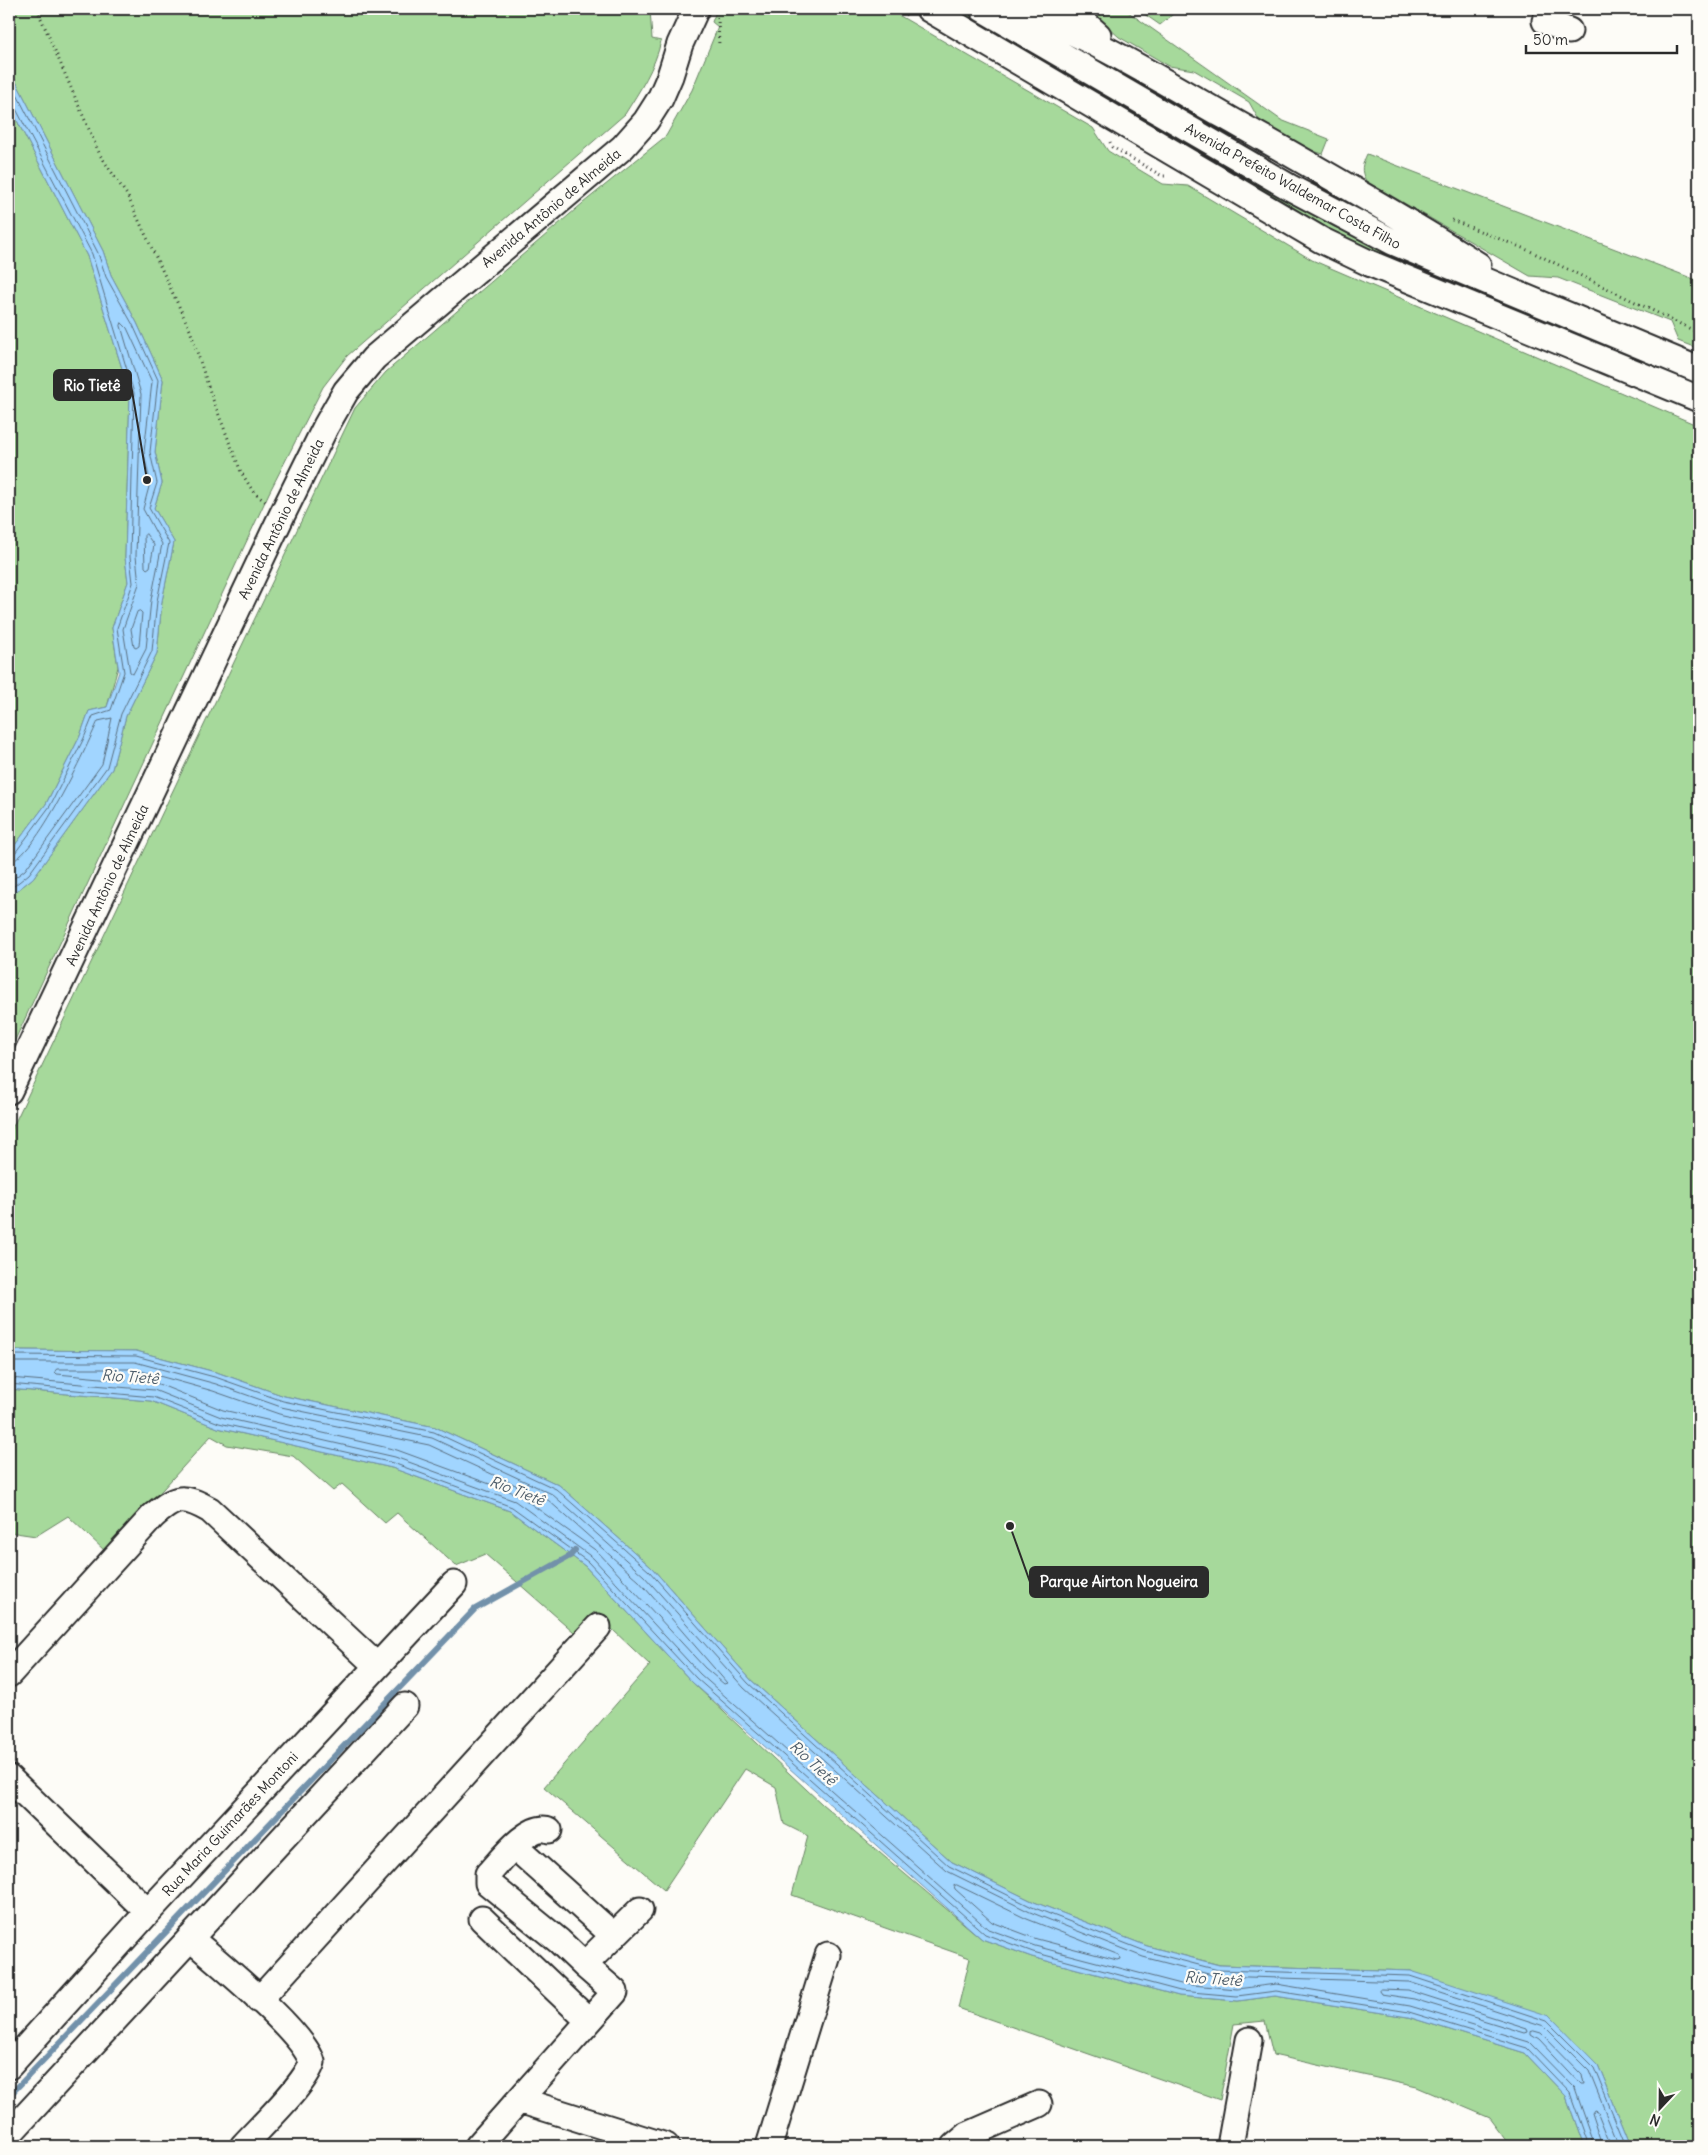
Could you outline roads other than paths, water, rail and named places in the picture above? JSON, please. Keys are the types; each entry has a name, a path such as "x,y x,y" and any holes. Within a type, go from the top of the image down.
{"street":[{"name":"Avenida Antônio de Almeida","path":"677,9 680,44"},
{"name":"Avenida Antônio de Almeida","path":"9,1092 282,515 326,426 346,391 368,364 623,147 646,121 660,98 670,76 680,44 696,9"},
{"path":"929,9 1321,240 1369,263 1699,399"},
{"name":"Avenida Prefeito Waldemar Costa Filho","path":"983,9 1289,187 1384,238 1546,308 1699,370"},
{"path":"1021,9 1096,43 1139,67 1338,181 1546,308"},
{"path":"1069,9 1139,67"},
{"path":"9,1674 153,1516 166,1505 180,1500 191,1499 210,1510 377,1666"},
{"name":"Rua Maria Guimarães Montoni","path":"9,2066 148,1912 454,1584"},
{"path":"259,2000 598,1627"},
{"path":"9,2134 405,1706"},
{"path":"9,1778 148,1912"},
{"path":"478,2146 615,1992 559,1941 488,1883 488,1874 514,1846 539,1828 549,1830"},
{"path":"514,1846 614,1936"},
{"path":"584,1965 640,1910"},
{"path":"482,1919 589,2021"},
{"path":"190,1938 259,2000 302,2043 312,2062 310,2070 300,2083 243,2146"},
{"path":"769,2146 828,1955"},
{"path":"1230,2146 1249,2040"},
{"path":"519,2100 666,2146"},
{"path":"954,2146 968,2135 1039,2104"}],"water":[{"path":"9,68 103,251 111,275 137,323 163,380 155,452 162,483 154,508 174,542 162,601 157,653 126,716 112,769 33,878 9,897 9,853 46,804 80,736 89,711 107,707 119,672 112,628 128,582 125,557 130,394 87,256 9,105"},
{"path":"9,1350 136,1351 219,1373 284,1396 435,1427 559,1485 652,1568 751,1680 952,1862 1034,1902 1147,1946 1219,1965 1411,1971 1550,2016 1598,2065 1631,2146 1584,2146 1566,2096 1525,2053 1408,2017 1275,1996 1238,2001 1179,1996 1032,1957 982,1939 692,1682 585,1566 510,1511 392,1468 218,1428 151,1401 9,1389"}],"waterway":[{"path":"9,2096 475,1609 570,1556 575,1550"}],"place":[{"name":"Rio Tietê","path":"147,480"},
{"name":"Parque Airton Nogueira","path":"1010,1526"}]}
